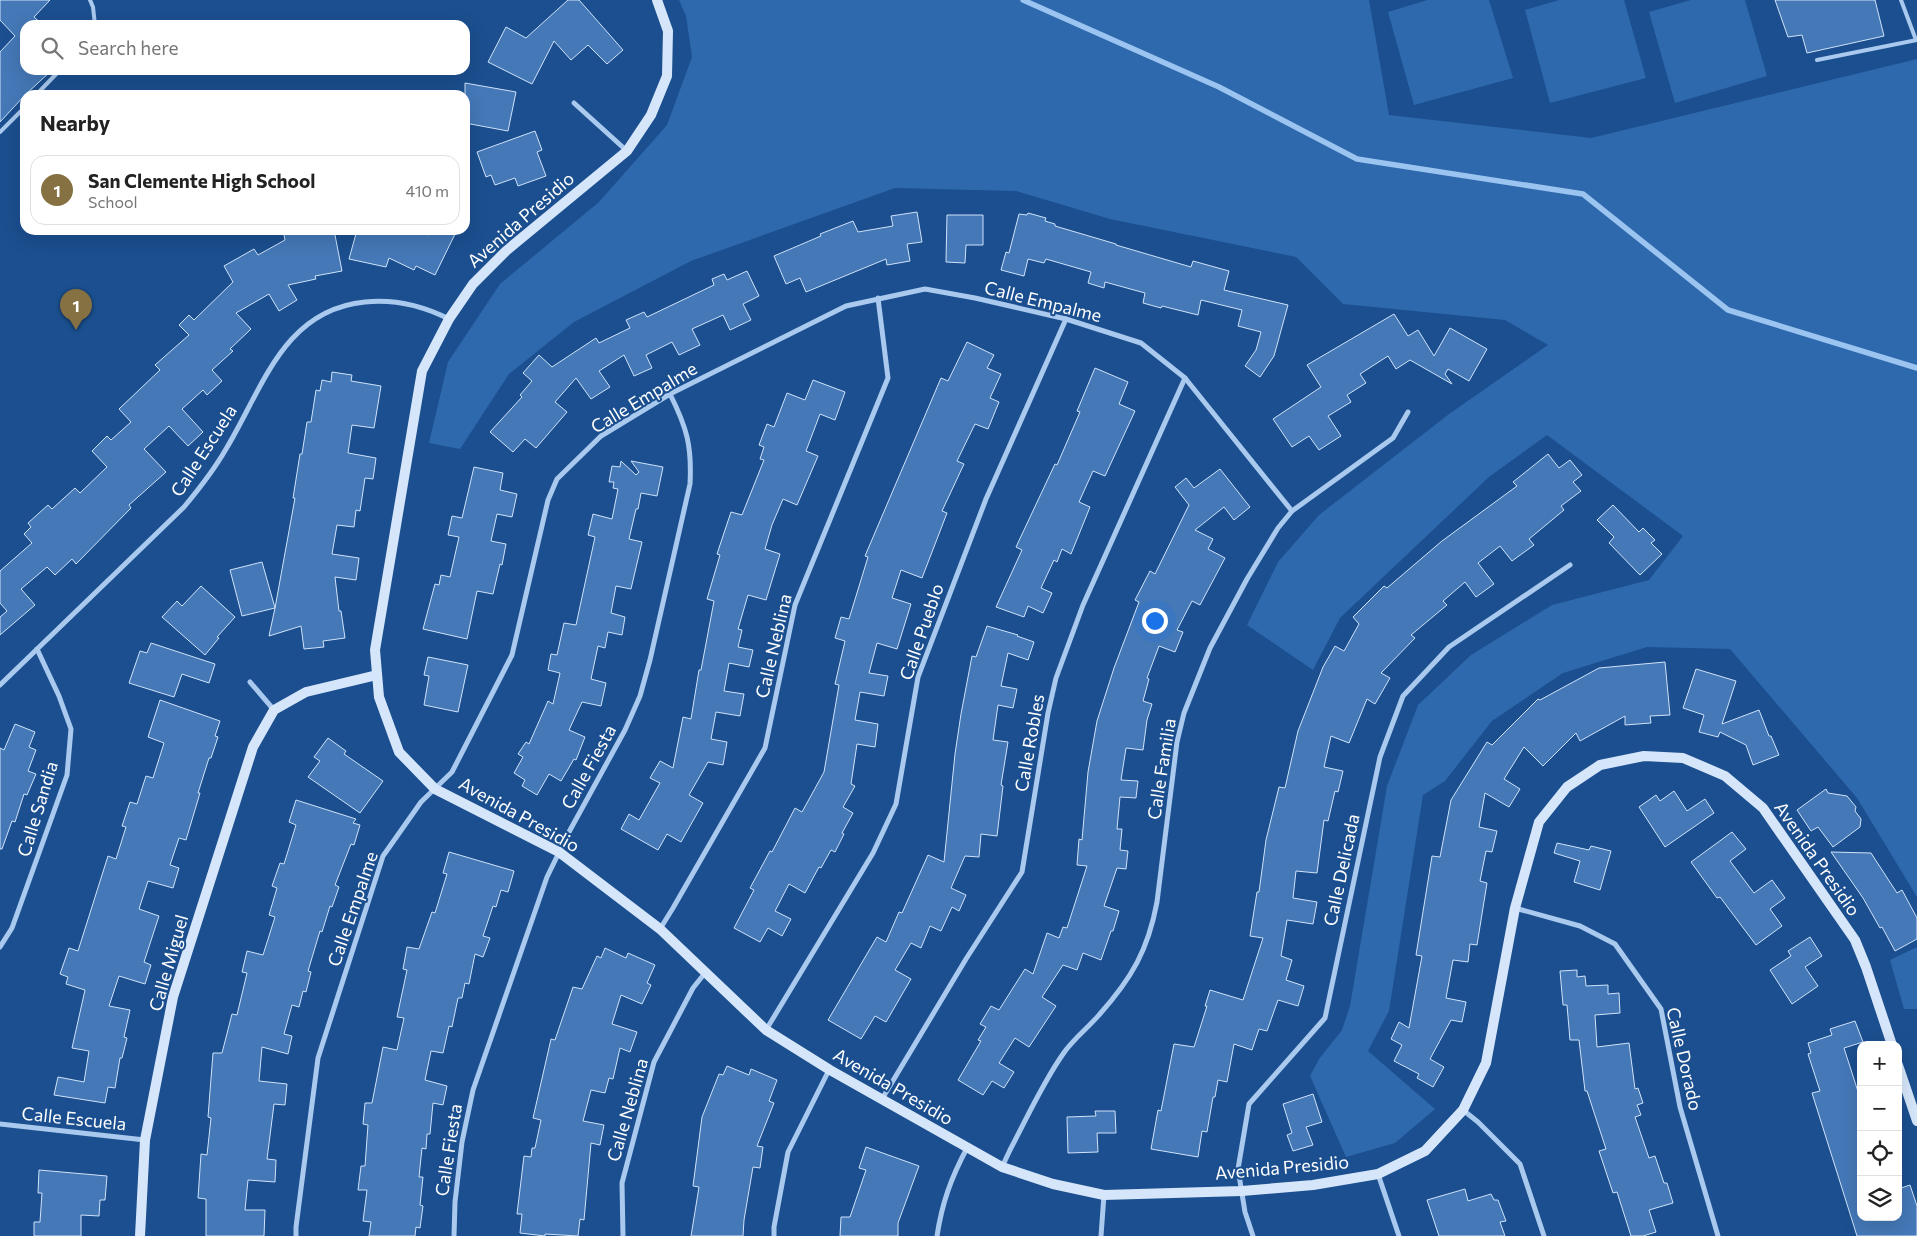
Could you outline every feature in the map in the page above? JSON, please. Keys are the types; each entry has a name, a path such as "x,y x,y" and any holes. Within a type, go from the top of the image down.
{"street":[{"name":"Avenida Presidio","path":"657,0 668,31 667,76 651,115 627,151 506,251 473,284 449,319 422,372 375,650 379,697 399,752 436,788 559,852 660,929 766,1030 830,1070 1002,1167 1053,1184 1104,1195 1242,1190 1312,1184 1378,1174 1425,1150 1462,1110 1486,1063 1515,908 1539,822 1567,787 1600,765 1644,756 1683,758 1725,776 1763,808 1854,940 1866,967 1891,1041"},
{"path":"574,103 627,151"},
{"name":"Calle Empalme","path":"296,1236 318,1058 383,856 421,802 452,772 512,655 548,500 557,479 601,436 670,394 846,306 925,289 975,298 1066,320 1141,343 1185,378 1292,511"},
{"name":"Calle Neblina","path":"660,929 765,748 795,604 888,378 878,298"},
{"name":"Calle Escuela","path":"0,685 184,507 203,484 226,449 274,362 285,346 306,324 331,310 348,304 374,301 421,307 449,319"},
{"name":"Calle Pueblo","path":"766,1030 873,853 896,804 918,677 986,499 1066,320"},
{"name":"Calle Robles","path":"882,1099 966,959 1022,872 1048,713 1056,678 1083,605 1185,378"},
{"name":"Calle Fiesta","path":"454,1236 455,1202 462,1142 473,1090 547,877 625,730 640,696 650,660 690,484 691,458 687,433 670,394"},
{"name":"Calle Familia","path":"1002,1167 1063,1054 1099,1016 1128,980 1145,948 1153,925 1157,902 1177,742 1184,713 1210,648 1252,570 1278,528 1292,511 1393,438 1408,412"},
{"name":"Calle Delicada","path":"1254,1236 1245,1212 1238,1169 1250,1104 1325,1018 1380,757 1403,696 1449,647 1570,565"},
{"name":"Calle Sandia","path":"0,947 12,928 67,775 71,729 59,696 37,649"},
{"path":"250,682 274,710 306,692 377,675"},
{"name":"Calle Miguel","path":"140,1236 145,1140 173,997 253,747 274,710"},
{"name":"Calle Dorado","path":"1515,908 1580,926 1615,944 1661,1009 1680,1107 1718,1236"},
{"name":"Calle Neblina","path":"622,1236 622,1183 654,1062 693,988 705,973"},
{"path":"774,1236 788,1152 830,1070"},
{"path":"1902,1076 1917,1122"},
{"path":"1462,1110 1478,1122 1520,1164 1544,1236"},
{"name":"Calle Escuela","path":"0,1124 145,1140"},
{"path":"937,1236 941,1208 956,1169 967,1148"},
{"path":"1378,1174 1399,1236"},
{"path":"1101,1236 1104,1195"}],"lane":[{"path":"90,0 94,20"},
{"path":"1817,60 1916,40 1901,0"},
{"path":"41,90 55,75"},
{"path":"0,132 20,112"}],"shaded area":[{"path":"679,0 1369,0 1389,115 1591,138 1917,59 1917,897 1857,798 1730,649 1647,647 1563,673 1492,721 1445,781 1423,795 1389,1011 1368,1051 1435,1109 1395,1143 1346,1157 1310,1076 1319,1059 1342,1030 1350,1006 1387,786 1418,705 1471,655 1552,605 1649,580 1683,536 1547,435 1489,477 1340,618 1313,670 1247,625 1278,562 1319,515 1449,414 1548,345 1505,320 1343,304 1296,257 1110,219 1016,191 895,188 691,261 574,322 509,374 460,449 429,443 448,362 500,284 599,202 667,125 692,57 686,16"},
{"path":"1427,0 1489,0 1513,78 1414,105 1388,12"},
{"path":"1559,0 1624,0 1646,78 1550,103 1525,10"},
{"path":"1691,0 1745,0 1767,76 1675,103 1649,12"},
{"path":"1917,947 1917,1009 1904,1009 1890,960"}],"building":[{"path":"0,0 50,0 34,17 37,20 20,20 20,75 47,75 30,90 20,90 20,100 0,122 0,52 15,36 0,20"},
{"path":"568,0 579,0 623,50 607,64 588,45 571,60 554,41 532,84 488,62 506,27 526,38"},
{"path":"1775,0 1875,0 1884,36 1807,53 1802,35 1788,37"},
{"path":"465,83 516,92 508,131 470,124 470,90 465,90"},
{"path":"535,131 542,150 537,152 546,176 518,186 515,178 495,185 491,175 486,177 477,152"},
{"path":"917,212 922,242 907,244 910,261 887,265 886,259 806,292 800,278 786,284 774,256 853,221 858,232 893,226 891,216"},
{"path":"1028,213 1046,218 1045,221 1055,224 1055,226 1191,267 1193,261 1229,271 1224,290 1288,305 1274,356 1260,377 1245,366 1256,350 1261,332 1238,326 1242,310 1201,300 1198,315 1162,306 1161,308 1143,303 1145,293 1105,282 1104,288 1088,283 1091,272 1046,259 1044,263 1028,259 1024,276 1001,270 1006,252 1009,253 1019,214 1027,215"},
{"path":"947,215 983,215 983,245 966,245 965,263 946,262"},
{"path":"284,235 335,235 342,271 315,276 316,279 288,285 297,300 279,311 269,294 236,313 251,329 230,349 233,351 212,370 222,381 207,395 203,390 182,409 203,432 188,446 169,426 144,449 166,472 129,505 131,508 76,564 72,559 55,575 47,567 21,589 35,605 0,635 0,617 7,611 0,603 0,571 32,543 24,534 31,527 28,523 48,505 52,509 75,488 80,493 107,467 92,451 107,436 111,440 131,422 119,409 160,370 155,365 189,335 179,325 189,315 194,320 233,282 224,266 254,249 258,255 285,240"},
{"path":"356,235 455,235 435,275 416,266 414,270 389,258 386,267 349,259"},
{"path":"747,271 759,296 743,304 751,320 730,330 723,315 692,329 700,345 679,355 672,342 646,355 652,368 634,376 624,355 599,371 610,387 591,399 576,378 555,402 567,412 536,448 525,439 513,452 490,432 522,397 520,395 532,381 523,373 539,355 552,367 596,338 599,343 630,328 626,320 644,312 647,317 714,285 712,279 724,274 727,280"},
{"path":"1394,314 1408,336 1418,330 1434,356 1450,328 1487,349 1469,381 1448,369 1445,374 1452,384 1410,360 1396,369 1388,356 1360,374 1366,383 1347,395 1351,402 1328,416 1341,436 1319,450 1309,436 1292,447 1273,419 1321,387 1307,365"},
{"path":"967,342 994,355 987,368 1001,374 990,398 999,402 988,429 975,424 957,461 964,464 942,511 947,513 922,578 901,570 892,598 911,604 897,649 877,643 869,673 888,676 884,696 860,692 855,720 878,724 875,747 857,744 851,784 855,786 843,807 853,813 842,833 844,834 835,852 831,850 821,868 819,867 805,893 789,884 775,911 791,919 782,936 768,928 760,942 734,928 754,890 750,888 770,851 772,852 795,808 802,812 824,772 839,685 835,684 845,641 835,638 841,617 849,619 868,557 865,556 941,378 948,381"},
{"path":"1095,368 1128,382 1119,404 1135,411 1105,476 1093,471 1079,502 1090,507 1071,554 1062,549 1057,562 1054,560 1041,588 1052,593 1043,613 1028,606 1024,617 996,607 1022,550 1016,547 1055,464 1057,465 1080,412 1077,411"},
{"path":"332,372 352,375 351,381 381,386 374,428 352,425 348,453 376,458 373,479 365,478 360,511 356,510 354,527 337,525 332,554 359,558 356,580 335,577 339,611 341,611 345,638 323,641 324,647 304,649 301,626 269,636 295,498 293,498 300,454 302,454 307,422 311,422 316,390 320,391 322,380 331,382"},
{"path":"813,380 845,392 835,420 820,414 806,451 818,456 797,505 783,499 772,525 765,549 780,554 766,600 748,595 738,629 742,630 738,647 753,650 749,667 729,663 724,691 744,694 740,716 716,712 711,739 727,742 723,765 708,762 689,795 703,803 681,842 667,834 658,850 621,829 629,814 639,820 660,783 650,778 660,761 673,768 683,717 691,719 699,670 701,670 714,601 707,599 720,555 717,554 731,512 742,515 764,460 760,459 764,447 759,445 767,424 774,427 787,393 805,400"},
{"path":"1548,454 1559,468 1570,460 1582,475 1573,482 1581,491 1561,506 1564,510 1529,539 1534,545 1512,561 1500,546 1478,563 1494,584 1476,597 1465,582 1443,601 1447,605 1411,635 1415,638 1381,673 1390,678 1375,704 1367,699 1349,743 1331,736 1324,767 1343,771 1338,792 1335,791 1328,821 1324,820 1317,873 1296,871 1293,898 1317,902 1313,924 1287,920 1281,956 1292,960 1286,980 1304,986 1298,1006 1278,1000 1267,1031 1259,1029 1252,1050 1234,1044 1227,1082 1218,1080 1207,1132 1202,1131 1198,1157 1151,1149 1158,1110 1161,1111 1174,1044 1194,1047 1210,990 1243,1000 1263,938 1250,936 1257,892 1259,892 1266,840 1279,787 1285,788 1298,731 1323,667 1335,646 1344,651 1359,624 1353,617 1384,586 1387,588 1442,541 1517,486 1513,482"},
{"path":"621,461 636,475 639,472 631,461 663,467 657,496 641,493 629,539 642,542 631,589 616,586 611,613 625,617 622,635 608,632 605,648 598,646 591,679 606,683 601,706 582,702 569,730 585,737 576,760 574,759 561,781 549,774 537,795 522,786 525,780 514,773 523,757 518,754 526,742 529,744 548,701 553,704 560,673 548,670 551,654 557,655 564,623 576,625 595,537 588,535 593,514 612,519 618,489 613,488 614,482 609,482 612,466 620,467"},
{"path":"474,467 503,473 500,490 517,494 512,517 497,514 491,541 506,544 502,565 500,564 493,594 477,591 467,639 423,629 435,584 439,585 441,575 450,577 459,537 448,535 452,516 462,518"},
{"path":"1220,469 1250,507 1234,520 1224,507 1195,530 1213,539 1208,549 1225,558 1200,605 1192,601 1177,630 1183,632 1175,652 1159,646 1147,678 1149,679 1143,701 1152,704 1147,720 1143,750 1126,748 1121,780 1138,781 1136,798 1120,797 1117,829 1122,829 1120,850 1128,851 1126,869 1117,868 1104,906 1119,911 1113,931 1111,931 1101,960 1083,953 1077,970 1063,965 1042,997 1056,1006 1029,1047 1015,1038 999,1063 1014,1072 1004,1088 992,1081 983,1095 958,1080 981,1041 978,1040 986,1027 980,1024 991,1006 999,1010 1025,969 1033,974 1047,933 1059,938 1063,927 1067,928 1087,866 1077,865 1079,839 1082,840 1088,772 1097,721 1114,668 1139,602 1135,600 1150,571 1155,574 1189,505 1175,487 1186,478 1194,488"},
{"path":"1613,505 1639,532 1643,528 1655,540 1651,543 1662,554 1640,575 1609,543 1614,537 1597,520"},
{"path":"262,562 275,608 242,616 230,570"},
{"path":"201,586 235,617 217,637 219,638 205,655 162,617 177,601 182,606"},
{"path":"987,626 1034,642 1028,660 1008,653 1001,686 1017,689 1013,708 998,705 993,740 1008,742 1001,785 1003,786 997,836 981,834 979,857 965,856 951,888 966,895 959,911 952,907 941,931 930,926 921,948 911,943 895,970 911,979 886,1022 875,1016 861,1039 828,1020 877,937 886,942 899,912 902,913 928,855 944,862 961,714 972,656 976,657"},
{"path":"151,643 215,664 209,683 182,674 174,697 129,683 140,651 147,653"},
{"path":"428,657 468,665 458,712 424,705 429,676 424,675"},
{"path":"1665,662 1670,715 1650,716 1651,723 1625,725 1625,716 1580,741 1576,733 1543,766 1524,747 1504,779 1520,789 1509,807 1485,793 1479,827 1497,831 1492,852 1486,851 1480,881 1487,883 1477,945 1470,944 1468,962 1453,960 1446,998 1466,1002 1462,1022 1451,1020 1430,1059 1444,1067 1433,1087 1417,1078 1419,1074 1394,1061 1402,1045 1391,1039 1399,1022 1409,1028 1422,956 1416,955 1432,856 1440,857 1451,800 1487,742 1492,745 1538,699 1540,700 1599,668"},
{"path":"1696,669 1736,681 1722,724 1759,710 1779,755 1753,765 1746,745 1720,732 1718,737 1699,732 1704,715 1683,708"},
{"path":"160,700 220,721 215,736 218,737 198,793 200,793 186,840 179,838 170,865 179,868 173,888 148,881 139,909 159,916 144,962 151,965 145,984 119,976 109,1006 130,1010 124,1037 127,1038 122,1058 120,1058 115,1088 108,1087 105,1103 54,1095 58,1077 84,1082 89,1051 72,1048 85,990 66,984 68,977 60,974 69,948 78,951 108,856 116,859 126,827 122,826 130,802 137,804 146,776 153,778 164,743 148,737"},
{"path":"15,724 35,732 29,747 36,750 28,771 36,774 27,795 24,794 15,822 12,821 2,849 0,849 0,748 4,750"},
{"path":"328,738 346,751 344,754 383,781 360,813 308,777 320,761 314,757"},
{"path":"1826,789 1828,793 1847,796 1856,807 1855,811 1861,819 1860,827 1833,847 1818,827 1811,831 1797,810"},
{"path":"1674,791 1687,811 1705,799 1714,813 1665,847 1639,807 1656,795 1660,801"},
{"path":"296,800 356,819 353,823 360,825 354,845 351,844 335,885 339,887 332,907 330,906 322,932 320,931 308,971 311,972 306,992 303,991 299,1007 292,1005 284,1034 292,1036 288,1054 262,1047 259,1081 287,1084 285,1105 274,1104 267,1159 276,1160 275,1182 248,1180 245,1210 265,1210 264,1236 206,1236 206,1199 198,1198 201,1154 207,1155 211,1118 208,1117 213,1053 222,1053 232,1014 237,1015 247,973 242,972 247,951 263,955 275,917 269,915 277,888 272,886 280,863 284,864 296,825 289,822"},
{"path":"1732,832 1746,849 1730,861 1754,893 1772,880 1785,898 1770,909 1782,926 1756,945 1720,897 1717,898 1691,862"},
{"path":"1557,843 1589,850 1591,846 1611,851 1600,890 1574,882 1580,861 1554,853"},
{"path":"449,852 514,871 508,892 501,890 496,907 493,906 483,936 490,938 483,957 475,954 469,984 465,983 462,998 458,998 452,1027 449,1026 443,1053 431,1051 425,1080 447,1086 443,1105 433,1103 430,1134 427,1134 426,1149 422,1148 419,1177 423,1177 420,1205 423,1206 420,1228 416,1227 415,1236 369,1236 371,1222 363,1221 367,1190 358,1190 361,1166 365,1166 368,1125 363,1124 365,1103 372,1103 383,1047 397,1050 404,1018 397,1017 407,970 403,969 407,947 419,949 432,912 435,913 447,874 443,873"},
{"path":"1831,852 1871,853 1897,893 1902,890 1917,918 1917,939 1895,951 1882,927 1880,928 1863,898"},
{"path":"1810,937 1822,956 1805,967 1818,986 1792,1004 1770,970 1791,956 1788,951"},
{"path":"605,948 626,958 628,953 655,965 647,983 651,985 642,1004 621,995 612,1024 637,1032 630,1052 620,1048 613,1079 609,1078 605,1093 591,1090 583,1121 604,1125 600,1145 591,1143 584,1220 580,1219 578,1236 545,1234 545,1236 520,1233 522,1214 517,1214 524,1156 531,1157 532,1148 535,1148 541,1120 533,1118 551,1039 555,1040 573,987 582,989 597,956 601,958"},
{"path":"1577,970 1577,977 1585,976 1586,986 1608,985 1608,994 1619,993 1620,1013 1595,1015 1597,1047 1629,1043 1635,1089 1638,1088 1643,1103 1637,1105 1641,1115 1635,1117 1649,1158 1655,1156 1664,1183 1667,1183 1673,1203 1649,1210 1656,1232 1643,1236 1631,1236 1617,1192 1613,1193 1599,1151 1606,1149 1587,1091 1585,1091 1579,1040 1570,1040 1567,1005 1563,1005 1560,971"},
{"path":"1855,1021 1863,1041 1857,1041 1857,1044 1844,1048 1857,1089 1857,1221 1902,1221 1902,1188 1910,1185 1917,1206 1917,1236 1857,1236 1812,1093 1820,1091 1808,1054 1811,1053 1808,1043 1832,1035 1830,1029"},
{"path":"727,1066 749,1075 751,1069 777,1080 769,1101 774,1103 757,1146 763,1147 760,1168 753,1167 743,1236 691,1236 699,1187 693,1186 702,1117 719,1074 723,1075"},
{"path":"1313,1094 1322,1122 1306,1127 1313,1145 1293,1151 1287,1135 1292,1133 1283,1104"},
{"path":"1095,1111 1115,1111 1116,1133 1097,1133 1098,1152 1068,1153 1067,1117 1096,1116"},
{"path":"866,1147 919,1166 898,1223 898,1236 840,1236 841,1217 850,1217 866,1170 859,1168"},
{"path":"39,1170 107,1176 105,1200 100,1200 99,1216 81,1215 81,1236 34,1236 34,1222 40,1222 42,1193 38,1193"},
{"path":"1465,1189 1468,1201 1491,1194 1494,1200 1498,1200 1506,1221 1500,1222 1505,1236 1439,1236 1427,1200"}],"waterway":[{"path":"1023,0 1219,87 1357,159 1583,194 1728,310 1917,368"}],"place":[{"name":"San Clemente High School","path":"76,330"}]}
